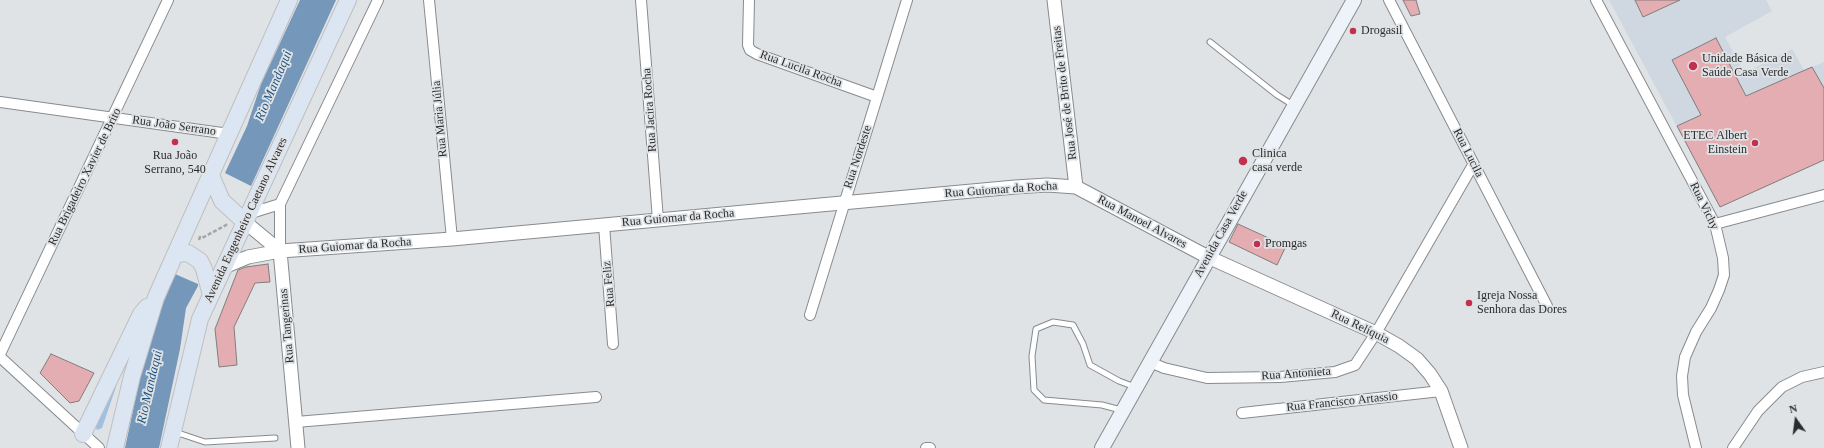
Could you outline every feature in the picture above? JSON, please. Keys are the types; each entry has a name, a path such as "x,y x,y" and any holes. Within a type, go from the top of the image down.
{"main road":[{"path":"115,448 132,376 156,297 289,0"},
{"name":"Avenida Engenheiro Caetano Alvares","path":"169,448 200,319 348,0"},
{"name":"Avenida Casa Verde","path":"1102,448 1208,257 1354,0"},
{"path":"211,175 222,201 246,218"},
{"path":"175,254 193,254 200,261 204,269 211,295"},
{"path":"84,434 141,314 156,297"}],"street":[{"name":"Rua Brigadeiro Xavier de Brito","path":"0,354 114,118 168,0"},
{"name":"Rua Tangerinas","path":"298,448 280,252 280,204 378,0"},
{"name":"Rua Maria Júlia","path":"429,0 452,239"},
{"name":"Rua Jacira Rocha","path":"641,0 658,220"},
{"name":"Rua Lucila Rocha","path":"749,0 748,45 750,50 877,97"},
{"name":"Rua Nordeste","path":"810,315 843,203 907,0"},
{"name":"Rua José de Brito de Freitas","path":"1054,0 1076,187"},
{"name":"Rua Lucila","path":"1390,0 1473,165 1547,306"},
{"name":"Rua Vichy","path":"1596,0 1715,224 1723,258 1724,274 1711,308 1696,332 1685,357 1682,376 1683,395 1696,448"},
{"name":"Rua João Serrano","path":"0,102 229,134"},
{"name":"Rua Antonieta","path":"1150,362 1164,368 1207,378 1280,377 1335,372 1355,365 1376,333 1473,165"},
{"name":"Rua Guiomar da Rocha","path":"224,267 248,257 280,252 452,239 1015,187 1047,185 1076,187"},
{"name":"Rua Manoel Alvares","path":"1076,187 1208,257"},
{"path":"1715,224 1824,195"},
{"path":"280,204 246,218 280,252"},
{"name":"Rua Feliz","path":"604,224 613,344"},
{"name":"Rua Relíquia","path":"1208,257 1376,333 1417,360 1430,374 1442,392 1461,448"},
{"path":"0,357 99,448"},
{"path":"1733,448 1758,411 1782,387 1802,377 1824,372"},
{"name":"Rua Francisco Artassio","path":"1242,413 1442,392"},
{"path":"296,422 596,397"}],"lane":[{"path":"1210,42 1277,95 1294,105"},
{"path":"1122,410 1102,404 1044,400 1034,390 1032,356 1036,329 1053,322 1073,325 1083,344 1090,365 1119,381 1135,387"},
{"path":"173,431 205,442 275,438"}],"path":[{"path":"200,237 202,238 227,225"}],"shaded area":[{"path":"1609,0 1766,0 1772,11 1725,37 1744,73 1792,49 1804,70 1824,62 1824,160 1720,207"},
{"path":"114,385 116,387 102,428 97,430 94,423"}],"water":[{"name":"Rio Mandaqui","path":"300,0 336,0 251,186 225,173 247,126 261,84"},
{"name":"Rio Mandaqui","path":"175,274 198,284 198,286 186,308 180,349 159,448 125,448 141,373 156,321"}],"building":[{"path":"1403,0 1416,0 1420,14 1411,16"},
{"path":"1635,0 1680,0 1643,17"},
{"name":"ETEC Albert Einstein","path":"1716,38 1746,96 1812,67 1824,88 1824,160 1720,207 1677,126 1701,115 1672,60"},
{"name":"Promgas","path":"1238,224 1286,246 1277,265 1229,242"},
{"path":"268,264 270,282 255,283 234,327 237,365 219,367 215,329 238,270 246,267"},
{"path":"51,354 94,373 79,401 70,403 40,373"}],"place":[{"name":"Drogasil","path":"1353,31"},
{"name":"Unidade Básica de Saúde Casa Verde","path":"1693,66"},
{"name":"Rua João Serrano, 540","path":"175,142"},
{"name":"ETEC Albert Einstein","path":"1755,143"},
{"name":"Clinica casa verde","path":"1243,161"},
{"name":"Promgas","path":"1257,244"},
{"name":"Igreja Nossa Senhora das Dores","path":"1469,303"}]}
